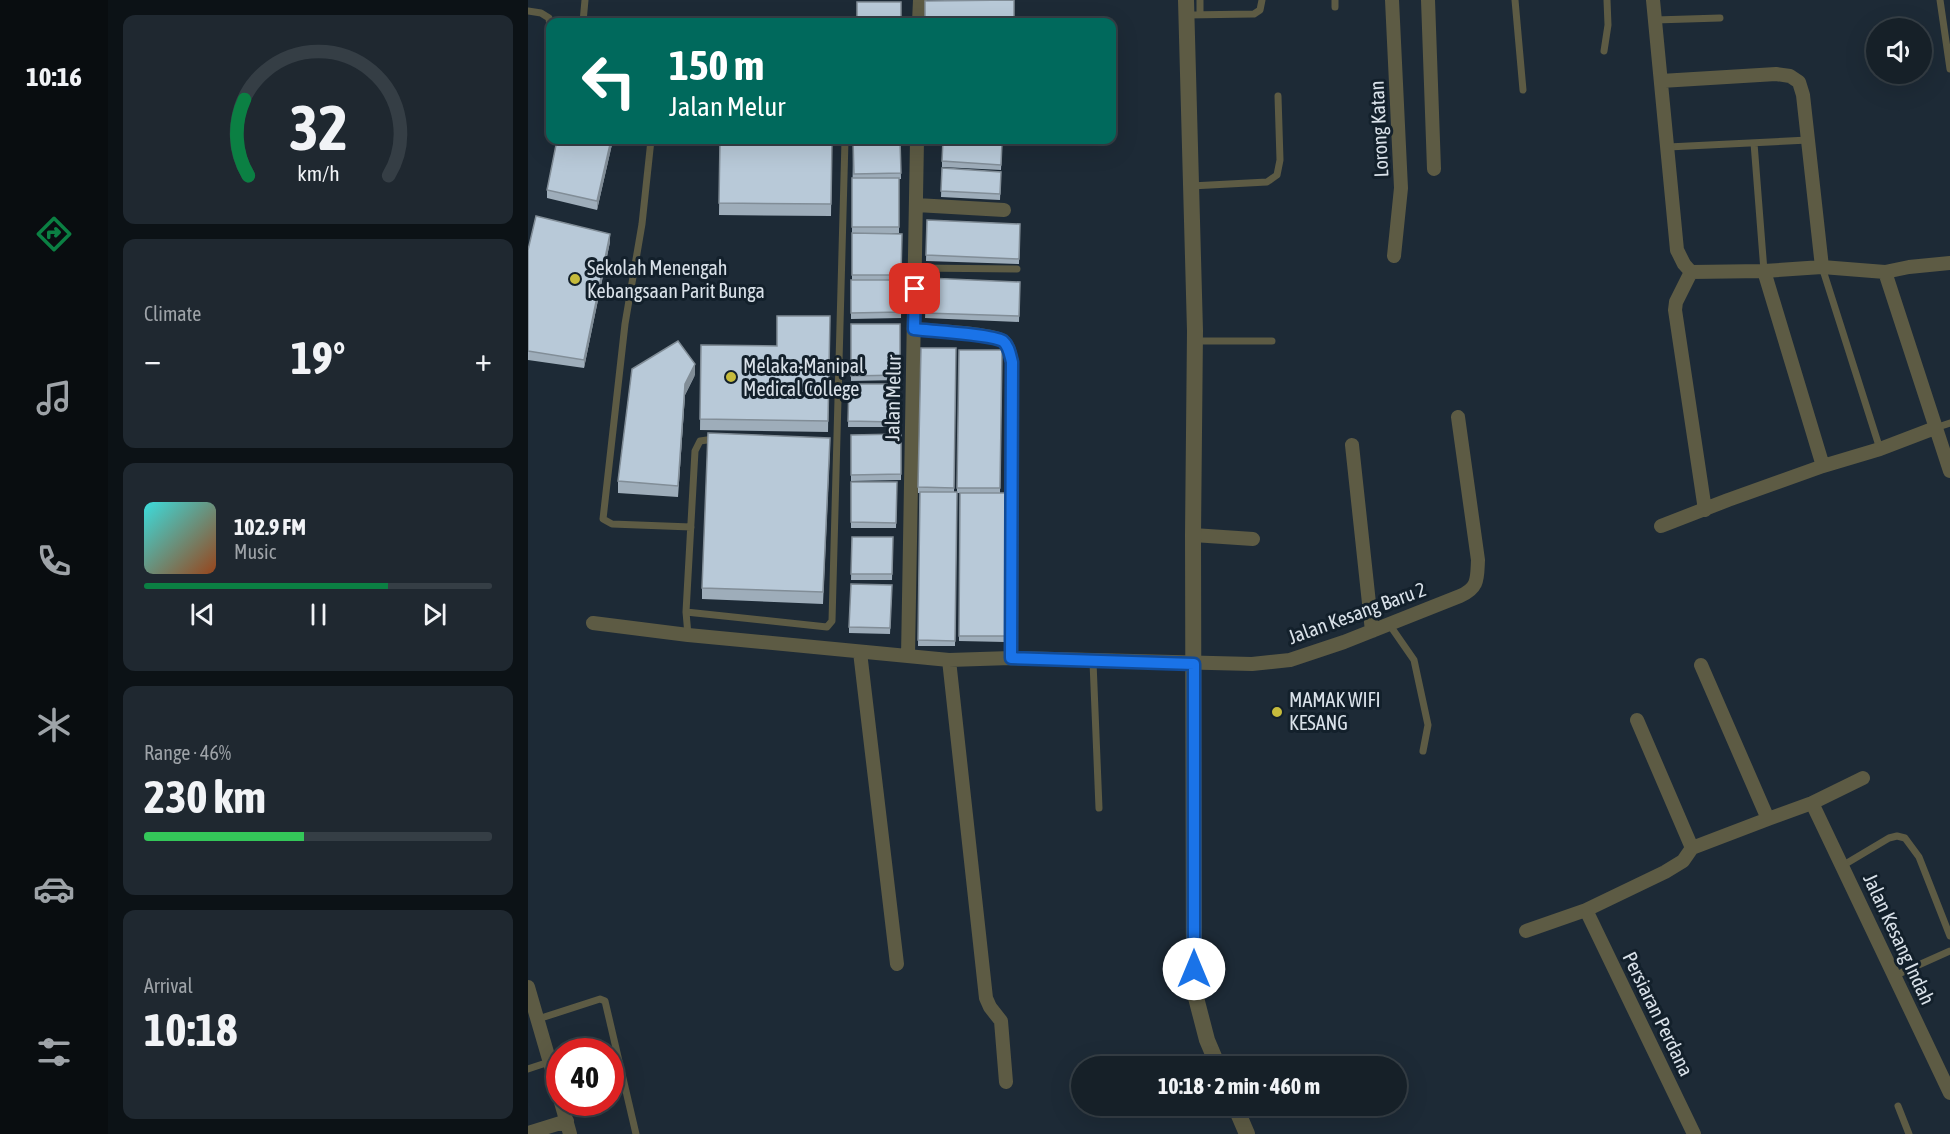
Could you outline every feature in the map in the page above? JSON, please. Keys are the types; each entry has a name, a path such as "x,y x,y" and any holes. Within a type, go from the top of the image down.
{"street":[{"path":"919,18 920,0"},
{"name":"Lorong Katan","path":"1392,0 1401,188 1394,256"},
{"path":"1428,0 1434,169"},
{"path":"1653,0 1677,250 1683,264 1691,272 1822,267 1885,272 1909,267 1949,267"},
{"path":"1191,10 1191,186 1195,342 1194,990 1207,1040 1214,1056"},
{"path":"1661,81 1776,74 1790,76 1799,82 1822,267"},
{"name":"Jalan Melur","path":"908,656 917,144"},
{"path":"916,205 1004,210"},
{"path":"1764,271 1823,466"},
{"path":"1691,272 1676,302 1675,310 1705,510"},
{"path":"1885,272 1950,471"},
{"path":"914,329 991,337 1004,341 1008,348 1012,362 1011,658"},
{"name":"Jalan Kesang Baru 2","path":"1194,664 1252,664 1290,660 1372,631 1469,592 1477,581 1478,560 1458,417"},
{"path":"1661,526 1823,466 1880,449 1935,428"},
{"path":"1352,445 1372,631"},
{"path":"1193,535 1253,539"},
{"path":"593,623 688,635 949,660 1011,658 1194,664"},
{"path":"860,652 897,964"},
{"path":"949,660 986,998 1001,1021 1006,1082"},
{"path":"1701,665 1768,819"},
{"path":"1637,720 1692,848"},
{"path":"1526,931 1586,910 1665,872 1683,861 1692,848 1812,803 1863,778"},
{"name":"Jalan Kesang Indah","path":"1812,803 1950,1093"},
{"name":"Persiaran Perdana","path":"1586,910 1694,1134"},
{"path":"528,987 546,1050"},
{"path":"1239,1116 1247,1134"},
{"path":"528,1133 568,1127"}],"lane":[{"path":"583,18 585,0"},
{"path":"1191,10 1200,0"},
{"path":"1191,10 1254,14 1260,10 1262,0"},
{"path":"1515,0 1523,90"},
{"path":"1604,51 1608,19 1607,0"},
{"path":"1940,0 1950,69"},
{"path":"528,11 541,13 549,18"},
{"path":"1655,20 1720,18"},
{"path":"1191,186 1267,182 1277,175 1280,160 1278,96"},
{"path":"1668,147 1808,140"},
{"path":"1754,143 1764,271"},
{"path":"651,144 642,224 625,324 603,519 612,524 691,527"},
{"path":"686,612 827,627 832,621 845,144"},
{"path":"1822,267 1880,449"},
{"path":"915,268 1017,269"},
{"path":"1195,342 1272,341"},
{"path":"1935,428 1950,423"},
{"path":"688,635 686,612 695,452 700,441 722,439"},
{"path":"825,443 837,443"},
{"path":"1389,624 1414,660 1428,725 1423,751"},
{"path":"1093,662 1099,808"},
{"path":"1842,866 1889,838 1905,838 1919,857 1950,936"},
{"path":"1894,976 1950,951"},
{"path":"538,1019 600,999 605,1000 636,1134"},
{"path":"528,1069 546,1063"},
{"path":"1898,1106 1909,1134"}],"building":[{"path":"1014,0 1014,18 925,18 925,1"},
{"path":"857,2 901,2 901,18 857,18"},
{"path":"556,144 610,144 597,201 547,190"},
{"path":"720,144 832,144 831,204 719,203"},
{"path":"853,144 900,144 901,173 854,174"},
{"path":"943,144 1002,144 1001,165 942,161"},
{"path":"942,168 1001,172 1000,194 941,191"},
{"path":"852,178 899,178 899,227 852,227"},
{"path":"536,216 610,234 584,360 528,351 528,250"},
{"path":"927,220 1020,224 1019,259 926,255"},
{"path":"852,233 902,234 901,275 852,275"},
{"path":"927,278 1020,282 1019,316 925,313"},
{"path":"851,280 901,280 901,312 851,313"},
{"path":"777,316 830,316 828,421 700,419 701,345 777,346"},
{"path":"851,324 900,324 900,375 851,376"},
{"path":"678,341 695,364 685,384 678,486 618,481 632,369"},
{"path":"921,348 956,348 954,488 918,487"},
{"path":"959,350 1002,350 1000,488 957,488"},
{"path":"849,384 895,384 895,422 848,421"},
{"path":"708,433 830,438 823,592 702,588"},
{"path":"901,434 901,474 851,475 851,435"},
{"path":"851,482 897,482 896,523 851,522"},
{"path":"920,492 957,492 955,641 918,640"},
{"path":"960,493 1006,493 1005,636 959,636"},
{"path":"852,537 893,537 892,574 851,574"},
{"path":"851,584 892,585 890,628 849,627"}],"place":[{"name":"Sekolah Menengah Kebangsaan Parit Bunga","path":"575,279"},
{"name":"Melaka-Manipal Medical College","path":"731,377"},
{"name":"MAMAK WIFI KESANG","path":"1277,712"}],"route":[{"path":"915,289 914,329 991,337 1004,341 1012,362 1011,658 1194,664 1194,969"}]}
